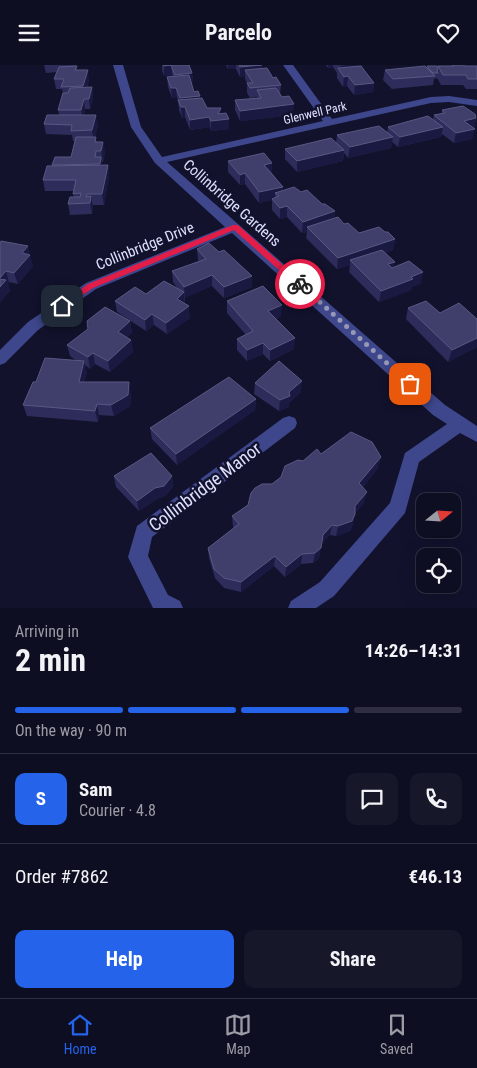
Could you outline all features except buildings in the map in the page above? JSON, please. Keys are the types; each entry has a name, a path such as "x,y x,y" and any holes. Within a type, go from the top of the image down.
{"street":[{"name":"Collinbridge Gardens","path":"118,65 136,127 159,161 438,410 477,435"},
{"path":"288,65 329,122"},
{"name":"Glenwell Park","path":"159,161 431,100 449,99 477,103"},
{"name":"Collinbridge Drive","path":"0,359 32,326 91,286 235,227"},
{"name":"Collinbridge Manor","path":"173,608 161,602 138,557 144,532 289,423"},
{"path":"298,608 327,589 398,507 411,458 460,424"}],"way so far":[{"path":"300,284 410,384"}],"route":[{"path":"62,306 91,286 235,227 300,284"}]}
